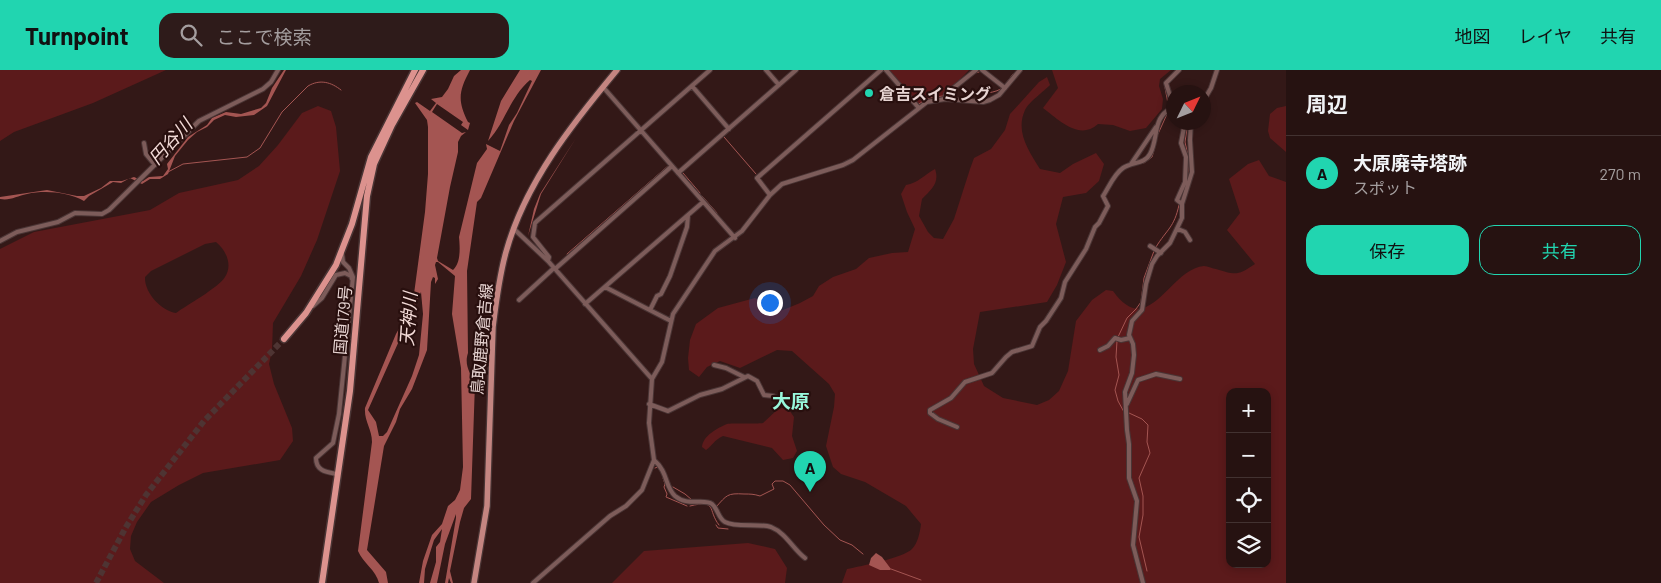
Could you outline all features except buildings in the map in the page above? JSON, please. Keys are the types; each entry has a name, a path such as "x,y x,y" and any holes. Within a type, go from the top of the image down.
{"highway":[{"name":"国道179号","path":"284,339 306,313 336,266 357,208 370,157 415,70"},
{"name":"国道179号","path":"322,583 350,391 367,196 374,164 392,125 423,70"}],"main road":[{"name":"鳥取鹿野倉吉線","path":"474,583 487,506 491,370 496,300 506,252 514,229 542,173 568,132 617,70"}],"street":[{"path":"0,241 17,232 58,222 75,213 102,214 116,205 199,121 263,89 271,82 278,70"},
{"path":"548,261 549,257 533,237 535,223 710,70"},
{"path":"766,70 779,85"},
{"path":"678,173 796,70"},
{"path":"770,196 757,178 881,70"},
{"path":"886,70 918,107"},
{"path":"945,99 946,94 976,70"},
{"path":"982,70 1005,88"},
{"path":"532,583 573,547 638,496 642,490 654,460 649,424 652,379 662,362 671,321 676,308 715,251 735,238 782,184 843,165 853,160 918,107 933,100 983,102 990,100 999,95 1020,70"},
{"path":"1166,85 1179,70"},
{"path":"1211,85 1217,70"},
{"path":"692,86 729,129"},
{"path":"603,87 735,238"},
{"path":"1131,164 1166,113"},
{"path":"957,427 938,419 930,413 930,410 951,398 965,382 992,374 1012,352 1032,346 1040,327 1046,321 1060,298 1065,282 1086,249 1095,227 1108,206 1103,196 1116,174 1124,167 1145,160 1151,153 1158,125"},
{"path":"1182,204 1177,200 1184,182 1186,157 1181,143 1183,130"},
{"path":"1144,583 1133,545 1137,501 1129,478 1125,392 1133,365 1133,344 1129,335 1132,321 1142,310 1146,284 1152,264 1167,248 1182,218 1182,204 1192,172 1191,130"},
{"path":"144,144 146,154 155,165"},
{"path":"519,300 672,166"},
{"path":"585,304 703,202"},
{"path":"650,310 657,296 662,294 670,276 685,235 688,215"},
{"path":"514,229 548,261 652,379"},
{"path":"1178,229 1185,232 1190,240"},
{"path":"1150,246 1161,253"},
{"path":"337,474 319,469 316,464 316,458 333,442 338,414 353,283 352,272 343,262 342,253"},
{"path":"306,313 322,298 336,275 340,273 349,275 353,283"},
{"path":"605,287 671,321"},
{"path":"1100,350 1109,345 1114,339 1130,338"},
{"path":"714,365 726,368 744,378"},
{"path":"1126,404 1138,380 1156,374 1180,379"},
{"path":"649,404 668,411 700,394 722,389 748,376 752,377 760,385 764,395 777,398"},
{"path":"654,460 661,466 674,494 681,499 689,502 712,504 720,518 730,524 771,527 782,534 805,558"},
{"path":"688,508 689,502"}],"shaded area":[{"path":"0,70 166,70 93,103 14,132 0,141"},
{"path":"888,70 969,70 943,97 932,98 918,105"},
{"path":"1052,70 1171,70 1160,79 1159,86 1163,99 1162,109 1146,128 1130,131 1113,125 1098,124 1091,129 1076,130 1062,123 1043,108 1058,88"},
{"path":"1047,77 1050,85 1027,107 1022,118 1022,134 1040,169 1060,173 1073,164 1096,153 1104,164 1099,181 1086,193 1063,197 1056,224 1066,262 1057,285 1047,302 980,312 973,349 974,364 984,386 1003,398 1037,405 1049,400 1059,391 1068,371 1076,321 1092,300 1106,290 1113,291 1126,304 1137,309 1148,306 1192,270 1204,266 1236,273 1244,271 1255,264 1227,230 1240,213 1229,179 1248,164 1259,160 1269,176 1286,182 1286,583 842,583 847,569 900,556 912,549 917,541 921,524 906,506 865,482 841,474 833,467 826,446 835,394 829,384 792,351 777,350 740,368 720,361 707,367 699,377 689,370 690,340 696,324 718,308 755,298 775,311 783,310 813,296 819,286 833,277 856,269 869,258 908,252 915,229 901,194 906,185 918,181 935,169 935,182 922,199 919,216 928,232 934,238 943,239 954,219 974,158 991,149 1005,130 1010,114 1039,82"},
{"path":"318,106 331,111 336,127 340,171 317,240 301,276 273,323 272,350 269,364 274,384 292,428 293,441 280,460 203,473 151,502 137,522 131,536 130,549 135,561 164,583 0,583 0,249 34,232 150,210 179,193 238,180 259,166 278,145 302,113","holes":["216,242 220,245 227,258 228,268 225,277 216,286 176,313 165,309 154,300 145,283 145,277 151,271 205,244"]},
{"path":"1286,106 1286,152 1270,138 1268,131 1270,114 1277,108"},
{"path":"787,407 794,417 792,436 797,451 793,458 783,460 772,448 723,436 706,450 702,447 708,436 727,424 763,423 778,409"},
{"path":"748,543 775,549 787,568 785,583 612,583 644,551"}],"water":[{"path":"284,70 286,70 267,106 254,115 236,117 225,115 214,120 188,140 175,156 168,174 160,179 150,179 142,184 130,178 134,177 143,181 149,177 163,176 168,169 167,164 188,137 207,125 212,118 226,112 241,114 261,108 266,103 272,88"},
{"name":"天神川","path":"461,70 470,70 461,96 462,108 470,123 468,130 461,125 463,122 437,104 432,112 462,133 466,132 458,142 458,152 437,258 438,261 453,270 459,259 459,237 477,163 487,149 486,144 500,151 509,125 517,113 532,81 530,80 517,94 488,141 501,101 520,70 541,70 514,121 481,198 477,202 467,271 467,361 468,369 475,383 471,499 464,508 460,522 450,571 453,583 451,583 449,578 448,583 445,583 456,514 445,544 437,583 430,583 436,562 436,547 440,542 442,529 434,540 425,569 424,583 419,583 423,561 432,535 442,524 448,506 455,500 460,490 463,467 461,368 452,314 455,276 436,262 438,279 435,284 435,278 433,277 431,282 427,350 412,389 400,409 384,446 367,550 386,572 388,583 379,583 375,574 358,551 372,442 365,408 396,334 411,307 414,294 428,174 427,120 415,103 417,102 430,111 436,103 431,99 442,97 454,76","holes":["421,292 423,314 419,355 412,376 387,432 383,436 379,436 376,422 368,410"]},
{"path":"576,138 541,194 528,236 534,209 540,194"},
{"path":"129,179 121,183 113,182 84,201 64,194 49,192 0,199 0,197 47,190 84,196 101,188 110,181"},
{"path":"876,553 882,557 890,570 880,570 869,565 871,558"}],"waterway":[{"path":"1166,93 1164,82 1176,70"},
{"path":"975,73 979,72"},
{"path":"1005,85 1013,74"},
{"name":"円谷川","path":"168,172 183,164 247,157 260,148 282,112 308,86 325,82 341,90"},
{"path":"948,96 958,86"},
{"path":"966,98 1001,89"},
{"path":"919,104 928,98 943,96"},
{"path":"1158,134 1166,116"},
{"path":"1180,200 1187,183 1189,160 1185,142 1187,130"},
{"path":"724,137 756,174"},
{"path":"1144,163 1152,157 1154,150"},
{"path":"567,254 668,166"},
{"path":"683,173 700,193"},
{"path":"702,196 717,213"},
{"path":"1156,247 1172,224 1179,205"},
{"path":"1118,337 1127,318 1141,302 1144,278 1154,251"},
{"path":"1117,341 1116,357 1119,375 1115,390 1124,412"},
{"path":"1129,413 1142,419 1148,425 1147,442 1150,453 1139,478 1143,496 1143,515 1139,537 1147,571"},
{"path":"655,468 658,467 662,474"},
{"path":"663,478 666,497 687,506"},
{"path":"716,507 725,497 738,494 760,496 774,489 772,484 775,481 783,481 790,485 824,525 840,540 852,545 863,554"},
{"path":"673,487 692,500"},
{"path":"690,506 708,505 719,525"},
{"path":"716,525 718,528 728,529"},
{"path":"891,569 921,580"}],"tunnel":[{"path":"96,583 126,527 146,495 204,421 284,339"}],"place":[{"name":"倉吉スイミング","path":"869,93"},
{"name":"大原廃寺塔跡","path":"810,492"}],"district":[{"name":"大原","path":"791,400"}]}
